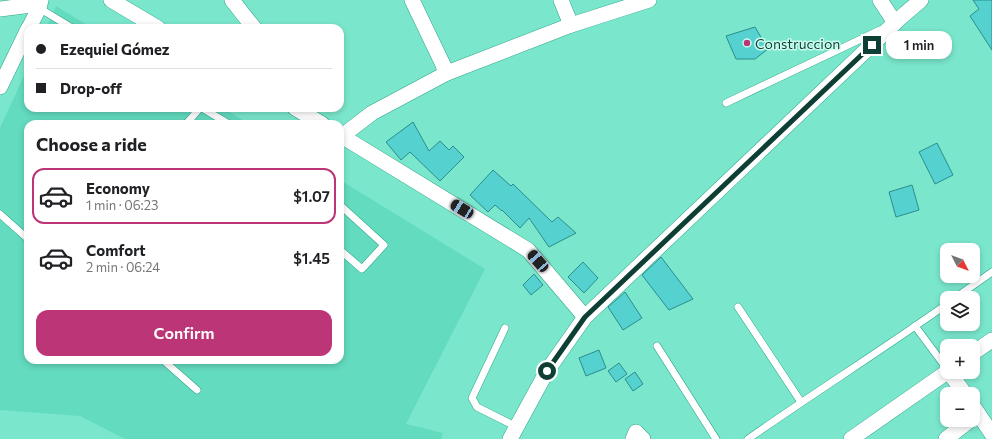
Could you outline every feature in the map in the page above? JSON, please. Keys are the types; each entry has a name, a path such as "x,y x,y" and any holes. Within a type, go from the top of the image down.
{"street":[{"path":"111,0 151,24"},
{"path":"232,0 251,24"},
{"path":"412,0 445,70"},
{"path":"561,0 571,25"},
{"path":"344,134 372,113 445,70 571,25 649,0"},
{"path":"880,0 895,23"},
{"path":"514,433 547,371 585,317 921,0"},
{"path":"0,9 40,4"},
{"path":"30,24 40,4"},
{"path":"0,87 24,37"},
{"path":"302,112 315,120"},
{"path":"344,138 528,250 585,317"},
{"path":"980,348 992,340"},
{"path":"851,439 940,378"},
{"path":"953,379 960,387"},
{"path":"980,421 992,434"},
{"path":"946,439 959,427"}],"lane":[{"path":"40,4 67,24"},
{"path":"726,103 895,23"},
{"path":"190,120 197,112"},
{"path":"208,112 222,120"},
{"path":"344,208 384,245 362,269 344,253"},
{"path":"0,214 24,235"},
{"path":"965,291 992,272"},
{"path":"738,307 801,402"},
{"path":"748,439 940,309"},
{"path":"915,326 940,360"},
{"path":"505,328 472,398 477,407 514,433"},
{"path":"657,346 716,439"},
{"path":"168,364 197,390"}],"shaded area":[{"path":"56,6 85,24 48,24"},
{"path":"24,76 24,112 230,112 242,120 24,120 24,364 344,364 344,182 485,269 406,424 443,433 441,439 125,439 80,416 0,410 0,128"}],"building":[{"path":"973,0 992,0 992,50 970,16 979,9"},
{"name":"Construccion","path":"755,27 768,49 755,59 736,59 726,36"},
{"path":"413,122 429,151 440,141 449,150 453,146 464,157 440,181 410,152 401,160 386,142"},
{"path":"937,143 953,175 935,184 919,152"},
{"path":"493,170 511,186 513,184 552,222 558,217 576,233 549,247 529,218 520,228 495,205 488,212 470,195"},
{"path":"912,185 919,210 896,217 889,192"},
{"path":"661,257 693,299 669,310 642,275"},
{"path":"583,262 598,278 584,293 568,277"},
{"path":"534,274 543,285 531,295 523,285"},
{"path":"625,292 642,318 623,330 608,307"},
{"path":"599,350 606,368 586,376 579,358"},
{"path":"619,363 627,374 616,382 608,371"},
{"path":"635,372 643,384 633,391 625,379"}],"place":[{"name":"Construccion","path":"747,43"}],"route":[{"path":"547,371 585,317 872,45"}]}
